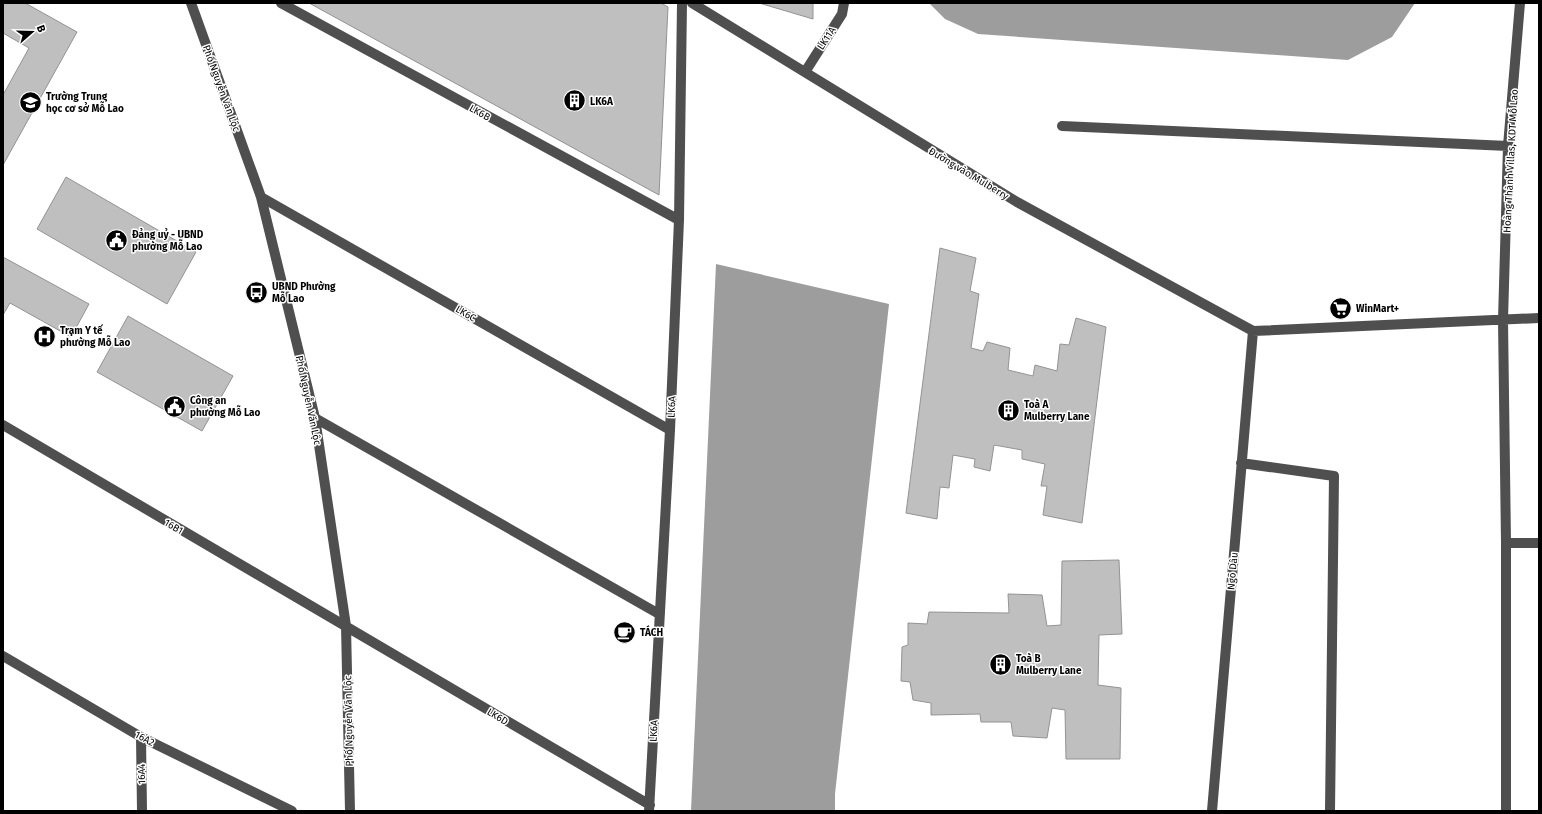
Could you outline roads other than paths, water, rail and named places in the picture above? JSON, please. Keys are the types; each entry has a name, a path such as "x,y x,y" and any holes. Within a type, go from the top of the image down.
{"street":[{"name":"Phố Nguyễn Văn Lộc","path":"192,3 261,197 315,418 346,626 350,811"},
{"name":"LK6B","path":"281,3 679,220"},
{"name":"LK6A","path":"650,808 659,614 670,430 679,220 682,3"},
{"name":"Đường vào Mulberry","path":"692,3 1017,202 1253,331"},
{"name":"LK11A","path":"805,72 842,14 844,3"},
{"name":"Hoàng Thành Villas, KDT Mỗ Lao","path":"1506,811 1506,543 1503,320 1508,146 1520,3"},
{"path":"1062,126 1508,146"},
{"name":"LK6C","path":"261,197 670,430"},
{"path":"1253,331 1539,318"},
{"name":"Ngõ Dâu","path":"1212,811 1253,331"},
{"path":"315,418 659,614"},
{"name":"16B1","path":"3,425 346,626"},
{"path":"1241,463 1334,476 1330,811"},
{"path":"1506,543 1539,543"},
{"name":"LK6D","path":"346,626 650,808"},
{"name":"16A2","path":"3,656 141,737 292,811"},
{"name":"16A4","path":"141,737 142,811"}],"place":[{"name":"LK6A","path":"575,101"},
{"name":"Trường Trung học cơ sở Mỗ Lao","path":"30,102"},
{"name":"Đảng uỷ - UBND phường Mỗ Lao","path":"116,240"},
{"name":"UBND Phường Mỗ Lao","path":"256,292"},
{"name":"WinMart+","path":"1340,308"},
{"name":"Trạm Y tế phường Mỗ Lao","path":"44,336"},
{"name":"Công an phường Mỗ Lao","path":"174,406"},
{"name":"Toà A Mulberry Lane","path":"1008,410"},
{"name":"TÁCH","path":"624,632"},
{"name":"Toà B Mulberry Lane","path":"1000,664"}]}
